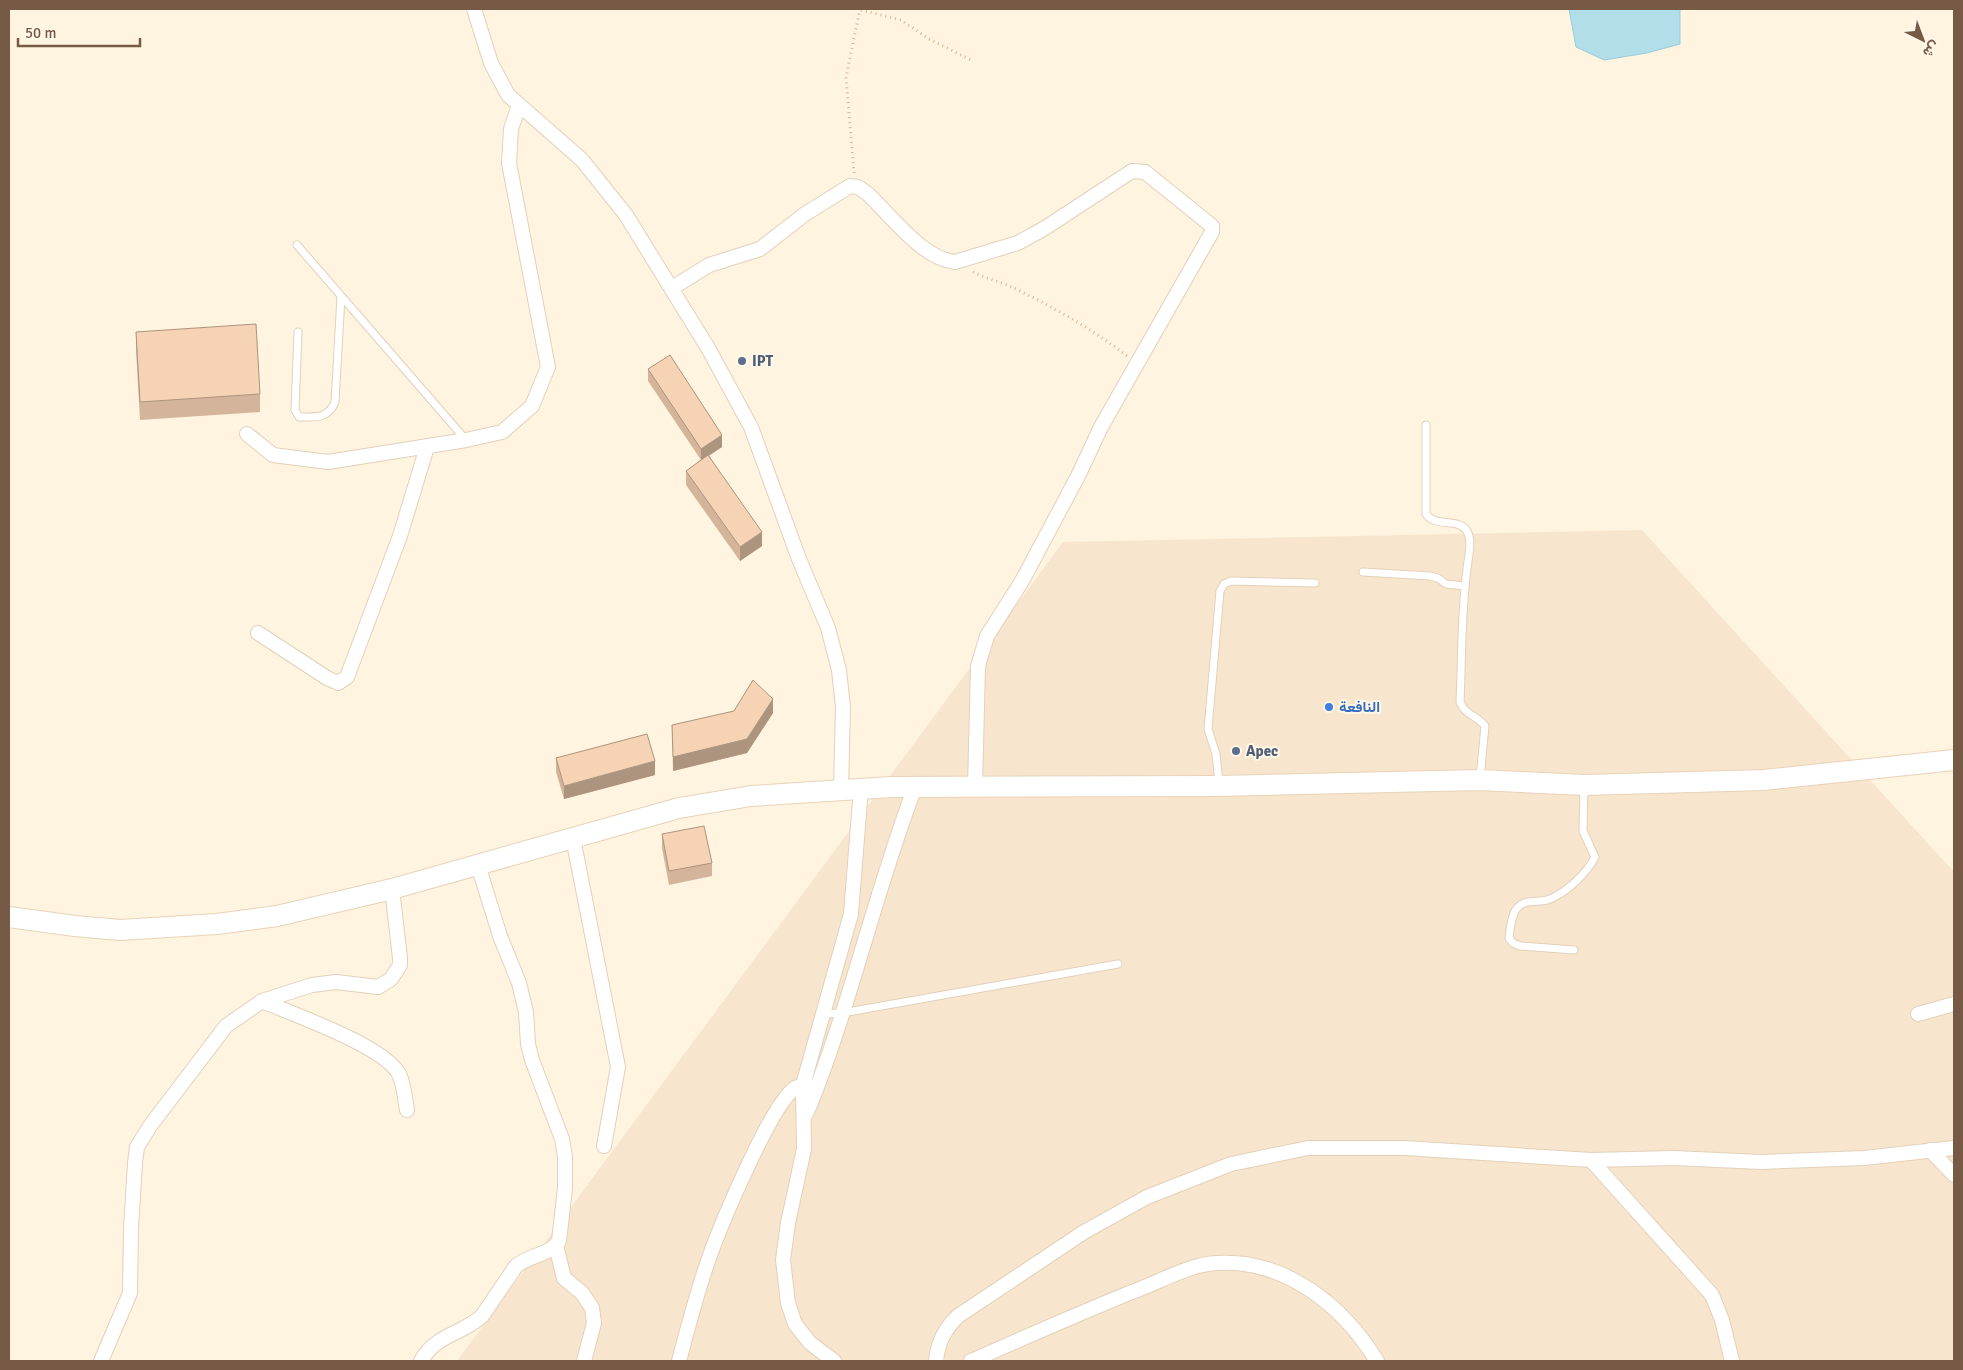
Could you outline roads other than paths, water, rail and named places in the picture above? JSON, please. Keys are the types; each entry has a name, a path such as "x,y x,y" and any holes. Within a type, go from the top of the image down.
{"main road":[{"path":"9,917 111,929 167,928 277,916 392,889 694,805 751,796 841,789 915,787 1220,786 1480,780 1584,785 1781,779 1954,760"}],"street":[{"path":"474,9 491,63 508,95 565,143 601,181 637,232 672,288 734,393 759,445 799,559 828,628 839,670 843,707 841,789"},
{"path":"247,434 273,454 328,462 427,447 502,432 532,406 548,367 509,163 511,129 519,105"},
{"path":"672,288 709,265 760,248 805,214 850,186 858,187 868,194 929,253 945,261 956,262 1018,242 1045,228 1132,171 1145,172 1209,221 1214,229 1185,283 1101,426 1078,476 1022,581 981,648 978,666 975,787"},
{"path":"258,633 327,678 338,683 347,677 400,536 427,447"},
{"path":"804,1117 818,1089 857,968 893,844 915,787"},
{"path":"834,1361 810,1343 795,1324 788,1303 783,1277 788,1223 802,1162 803,1085 851,914 861,788"},
{"path":"572,838 618,1067 604,1146"},
{"path":"421,1361 427,1351 438,1340 475,1322 482,1316 516,1266 522,1261 556,1246 559,1241 565,1188 565,1157 562,1139 532,1060 528,1044 526,1012 519,983 497,927 478,864"},
{"path":"102,1361 130,1294 131,1228 135,1163 141,1138 226,1026 262,1001 312,985 336,982 378,987 391,979 400,965 392,889"},
{"path":"838,963 857,968"},
{"path":"262,1001 342,1035 381,1056 400,1075 407,1110"},
{"path":"1918,1014 1954,1004"},
{"path":"679,1361 708,1258 730,1202 781,1105 795,1089 803,1085 818,1089"},
{"path":"936,1361 938,1348 945,1329 958,1316 1084,1232 1146,1197 1231,1164 1308,1148 1454,1150 1591,1160 1674,1158 1762,1162 1864,1158 1954,1148"},
{"path":"1930,1150 1954,1175"},
{"path":"1591,1160 1712,1295 1722,1320 1732,1361"},
{"path":"556,1246 564,1278 582,1293 592,1308 594,1323 584,1361"},
{"path":"971,1361 1071,1316 1192,1269 1214,1263 1231,1262 1272,1272 1318,1294 1350,1323 1377,1361"}],"lane":[{"path":"297,245 466,440"},
{"path":"298,332 295,410 300,417 321,417 331,410 334,402 341,298"},
{"path":"1426,425 1426,514 1435,522 1460,526 1466,530 1470,543 1465,586 1460,702 1463,710 1480,719 1485,726 1480,780"},
{"path":"1363,572 1430,576 1438,578 1446,584 1465,586"},
{"path":"1220,786 1216,754 1208,729 1220,591 1224,584 1231,581 1316,584"},
{"path":"1574,950 1520,946 1513,943 1509,938 1514,912 1521,904 1530,901 1547,900 1558,895 1586,869 1595,857 1583,831 1584,785"},
{"path":"823,1014 842,1013 1118,964"}],"water":[{"path":"1569,9 1680,9 1680,44 1647,53 1604,60 1576,47"}],"place":[{"name":"IPT","path":"742,361"},
{"name":"النافعة","path":"1329,707"},
{"name":"Apec","path":"1236,751"}]}
